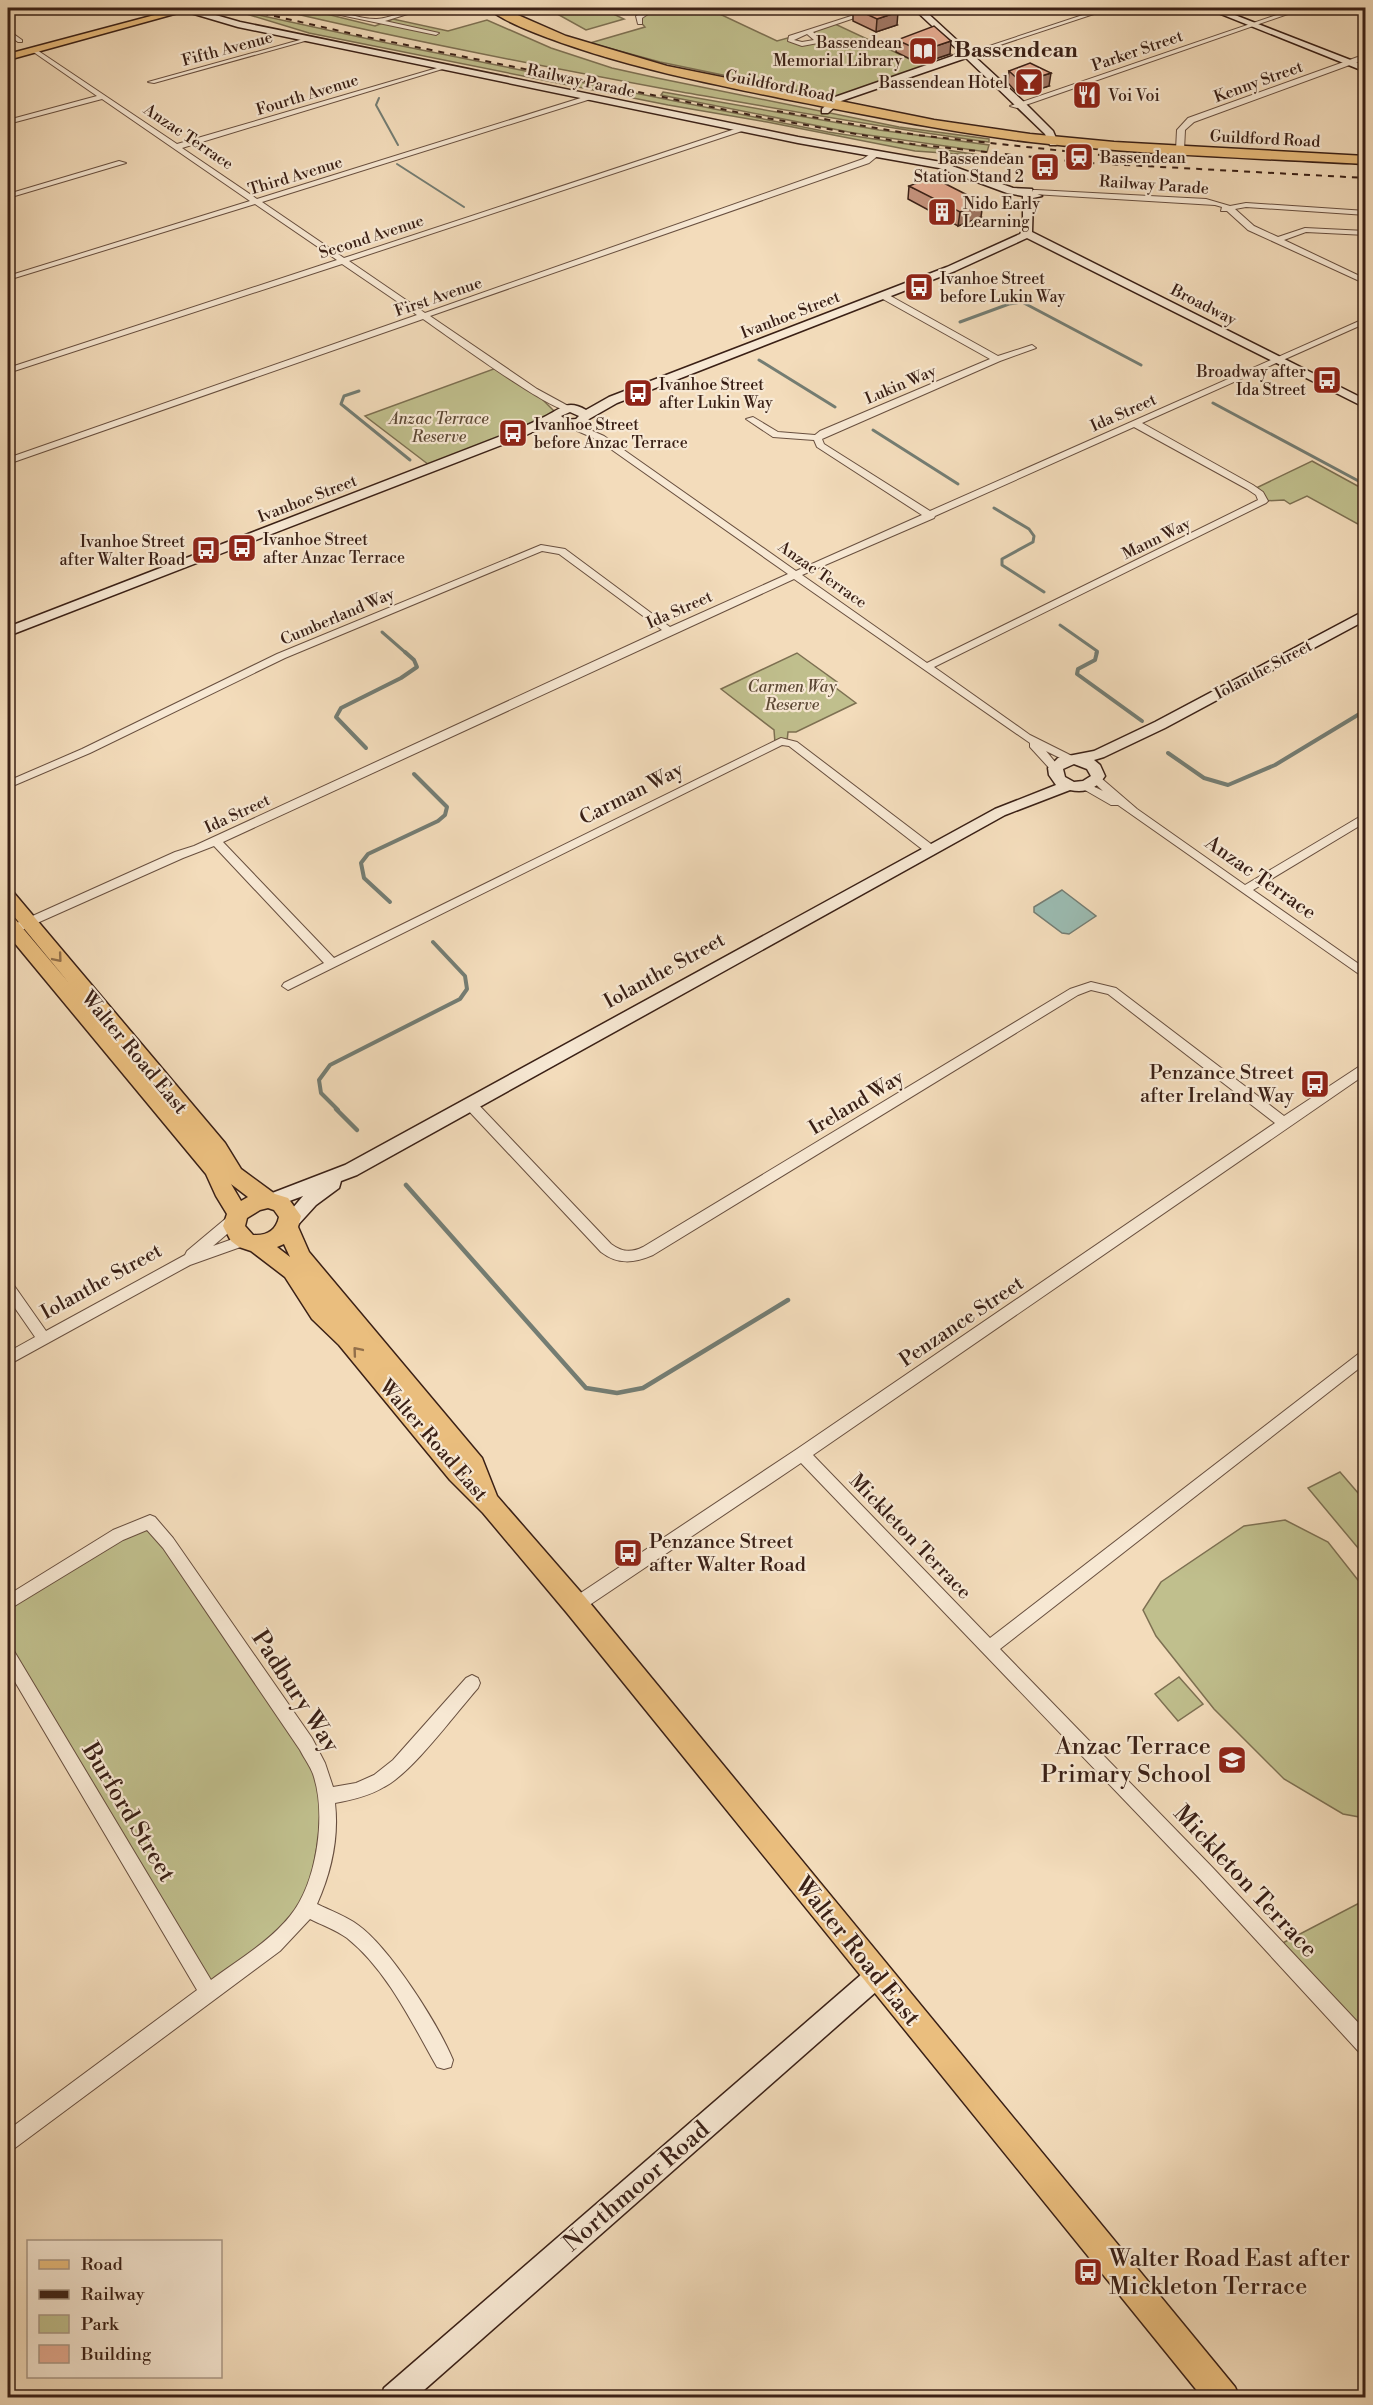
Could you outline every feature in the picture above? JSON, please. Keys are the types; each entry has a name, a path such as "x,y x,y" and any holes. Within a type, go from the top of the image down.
{"highway":[{"name":"Guildford Road","path":"489,10 547,44 589,58 689,84 829,108 923,129 1047,141 1365,160"}],"main road":[{"path":"8,57 189,8"},
{"name":"Walter Road East","path":"8,897 14,927 215,1170 236,1216"},
{"name":"Walter Road East","path":"14,927 218,1149 234,1175 271,1200"},
{"path":"271,1200 286,1209 289,1225 275,1240 266,1244 250,1242 235,1232 236,1216 248,1206 271,1200"},
{"name":"Walter Road East","path":"289,1225 301,1257 474,1465 491,1506"},
{"name":"Walter Road East","path":"250,1242 293,1271 320,1313 347,1339 458,1473 491,1506 576,1605 1224,2397"}],"street":[{"name":"Railway Parade","path":"189,8 231,22 590,98 940,165 1004,189 1032,194 1201,203 1232,212 1251,228 1364,281"},
{"path":"310,8 380,20 436,33"},
{"path":"380,20 424,8"},
{"path":"639,23 638,17 641,13 654,8"},
{"path":"808,31 880,8"},
{"path":"908,8 965,55"},
{"path":"917,8 1018,105 1047,141"},
{"path":"829,108 838,99 1108,8"},
{"path":"1210,8 1365,69"},
{"name":"Parker Street","path":"1018,105 1302,8"},
{"path":"8,32 20,41"},
{"name":"Fifth Avenue","path":"152,82 309,39"},
{"name":"Anzac Terrace","path":"34,50 601,438 1026,737 1074,759"},
{"name":"Kenny Street","path":"1180,150 1181,130 1191,120 1365,56"},
{"name":"Fourth Avenue","path":"176,147 446,67"},
{"path":"8,122 102,97"},
{"name":"Third Avenue","path":"8,278 590,98"},
{"name":"Second Avenue","path":"8,371 744,129"},
{"name":"First Avenue","path":"8,461 425,317 850,166 876,154"},
{"path":"8,196 122,163"},
{"path":"1031,235 1040,230 1032,194"},
{"path":"1232,212 1255,206 1365,213"},
{"path":"1278,240 1305,230 1365,233"},
{"name":"Ivanhoe Street","path":"8,632 519,434 884,296 977,257 1019,247 1031,235"},
{"name":"Broadway","path":"1031,235 1365,405"},
{"path":"8,266 18,275"},
{"path":"884,296 997,359"},
{"name":"Ida Street","path":"14,927 216,841 669,631 1137,424 1365,320"},
{"name":"Lukin Way","path":"816,438 997,359 1032,348"},
{"name":"Anzac Terrace","path":"569,416 601,438"},
{"path":"750,419 776,435 816,438 820,445 931,516"},
{"name":"Mann Way","path":"927,667 1263,501 1260,494 1250,487 1137,424"},
{"name":"Cumberland Way","path":"8,785 86,752 281,657 541,548 562,551 669,631"},
{"name":"Iolanthe Street","path":"1000,812 1024,792 1048,781 1058,764 1099,754 1160,725 1365,614"},
{"name":"Iolanthe Street","path":"289,1225 310,1200 351,1170 1000,812 1087,781 1107,762 1131,750 1160,725"},
{"name":"Anzac Terrace","path":"1026,737 1055,771"},
{"name":"Carman Way","path":"288,986 781,741 793,744 930,850"},
{"path":"1055,771 1087,781 1089,762 1074,759"},
{"name":"Anzac Terrace","path":"1087,781 1365,975"},
{"path":"1245,890 1365,817"},
{"path":"216,841 332,964"},
{"name":"Ireland Way","path":"470,1104 606,1248 619,1257 628,1258 648,1251 1074,992 1091,986 1112,991 1284,1123"},
{"name":"Penzance Street","path":"576,1605 802,1454 1365,1067"},
{"name":"Iolanthe Street","path":"271,1200 351,1170"},
{"name":"Iolanthe Street","path":"8,1359 185,1260 236,1216"},
{"name":"Iolanthe Street","path":"185,1260 250,1242"},
{"path":"8,1288 44,1339"},
{"path":"990,1647 1365,1354"},
{"name":"Mickleton Terrace","path":"802,1454 1206,1873 1365,2045"},
{"name":"Padbury Way","path":"8,1604 118,1535 150,1522 168,1544 306,1744 322,1776 326,1796 326,1838 320,1874 306,1908 292,1929 274,1945 8,2141"},
{"name":"Burford Street","path":"8,1656 209,1993"},
{"path":"326,1796 356,1791 380,1781 399,1766 472,1683"},
{"path":"306,1908 352,1931 374,1952 418,2016 444,2060"},
{"name":"Northmoor Road","path":"394,2397 878,1975"}],"green space":[{"path":"227,8 387,43 828,132 986,156 915,151 668,105 309,33"},
{"path":"271,8 302,8 375,26 393,19 448,31 487,20 551,48 612,68 899,127 989,139 989,142 910,131 625,82 422,42"},
{"path":"587,8 601,8 624,19 586,30 559,15"},
{"path":"652,8 707,8 777,41 791,37 795,43 816,42 808,31 833,23 929,68 838,99 660,62 590,43 645,27 638,19"},
{"path":"663,92 879,130 989,145 987,152 854,133 661,95"},
{"name":"Anzac Terrace Reserve","path":"499,367 534,391 556,413 433,468 365,416"},
{"path":"1312,461 1365,490 1365,528 1307,496 1290,504 1284,500 1263,501 1254,489"},
{"name":"Carmen Way Reserve","path":"797,653 837,682 832,685 856,703 796,732 788,732 787,742 775,743 774,730 721,689"},
{"path":"1340,1472 1365,1501 1366,1553 1363,1554 1308,1488"},
{"path":"1285,1520 1328,1542 1365,1589 1365,1818 1343,1814 1284,1779 1214,1709 1156,1636 1143,1610 1161,1582 1244,1526"},
{"path":"150,1522 306,1744 326,1796 306,1908 209,1993 8,1656 8,1604 118,1535"},
{"path":"1179,1677 1203,1704 1178,1721 1155,1694"},
{"path":"1365,1900 1365,2045 1275,1947"}],"water":[{"path":"1062,890 1096,916 1069,934 1062,933 1034,912 1034,907"}],"building":[{"path":"853,8 886,8 898,12 877,19"},
{"path":"934,26 951,41 921,51 897,40"},
{"path":"1030,63 1051,73 1020,81 1009,71"},
{"path":"932,177 983,203 960,212 909,186"}],"waterway":[{"path":"379,98 376,105 398,145"},
{"path":"397,164 464,207"},
{"path":"960,322 1009,304 1022,302 1141,365"},
{"path":"759,360 835,407"},
{"path":"359,391 344,396 341,404 410,460"},
{"path":"1213,403 1366,485"},
{"path":"873,430 958,484"},
{"path":"994,508 1029,529 1034,536 1033,542 1002,559 1002,565 1044,592"},
{"path":"1060,625 1097,651 1096,653"},
{"path":"382,632 406,653"},
{"path":"366,748 336,717 341,708 401,678 417,667 414,660 405,652"},
{"path":"1097,652 1095,660 1078,669 1077,674 1142,721"},
{"path":"1168,753 1204,778 1228,785 1275,765 1366,710"},
{"path":"390,902 364,878 361,863 368,854 438,821 445,815 447,807 414,774"},
{"path":"338,1110 321,1093 319,1080 330,1065 460,999 467,989 465,976 433,942"},
{"path":"336,1109 357,1130"},
{"path":"406,1185 586,1388 617,1393 643,1388 788,1300"}],"railway":[{"path":"239,8 362,36 761,117 912,144 1088,163 1366,178"},
{"path":"777,111 917,135 1101,155"}],"place":[{"name":"Bassendean Memorial Library","path":"923,51"},
{"name":"Bassendean Hotel","path":"1029,82"},
{"name":"Voi Voi","path":"1087,95"},
{"name":"Bassendean","path":"1079,157"},
{"name":"Bassendean Station Stand 2","path":"1045,167"},
{"name":"Nido Early Learning","path":"942,212"},
{"name":"Ivanhoe Street before Lukin Way","path":"919,287"},
{"name":"Broadway after Ida Street","path":"1327,380"},
{"name":"Ivanhoe Street after Lukin Way","path":"638,393"},
{"name":"Ivanhoe Street before Anzac Terrace","path":"513,433"},
{"name":"Ivanhoe Street after Anzac Terrace","path":"242,548"},
{"name":"Ivanhoe Street after Walter Road","path":"206,550"},
{"name":"Penzance Street after Ireland Way","path":"1315,1084"},
{"name":"Penzance Street after Walter Road","path":"628,1553"},
{"name":"Anzac Terrace Primary School","path":"1232,1760"},
{"name":"Walter Road East after Mickleton Terrace","path":"1088,2272"}],"district":[{"name":"Bassendean","path":"1016,49"}]}
